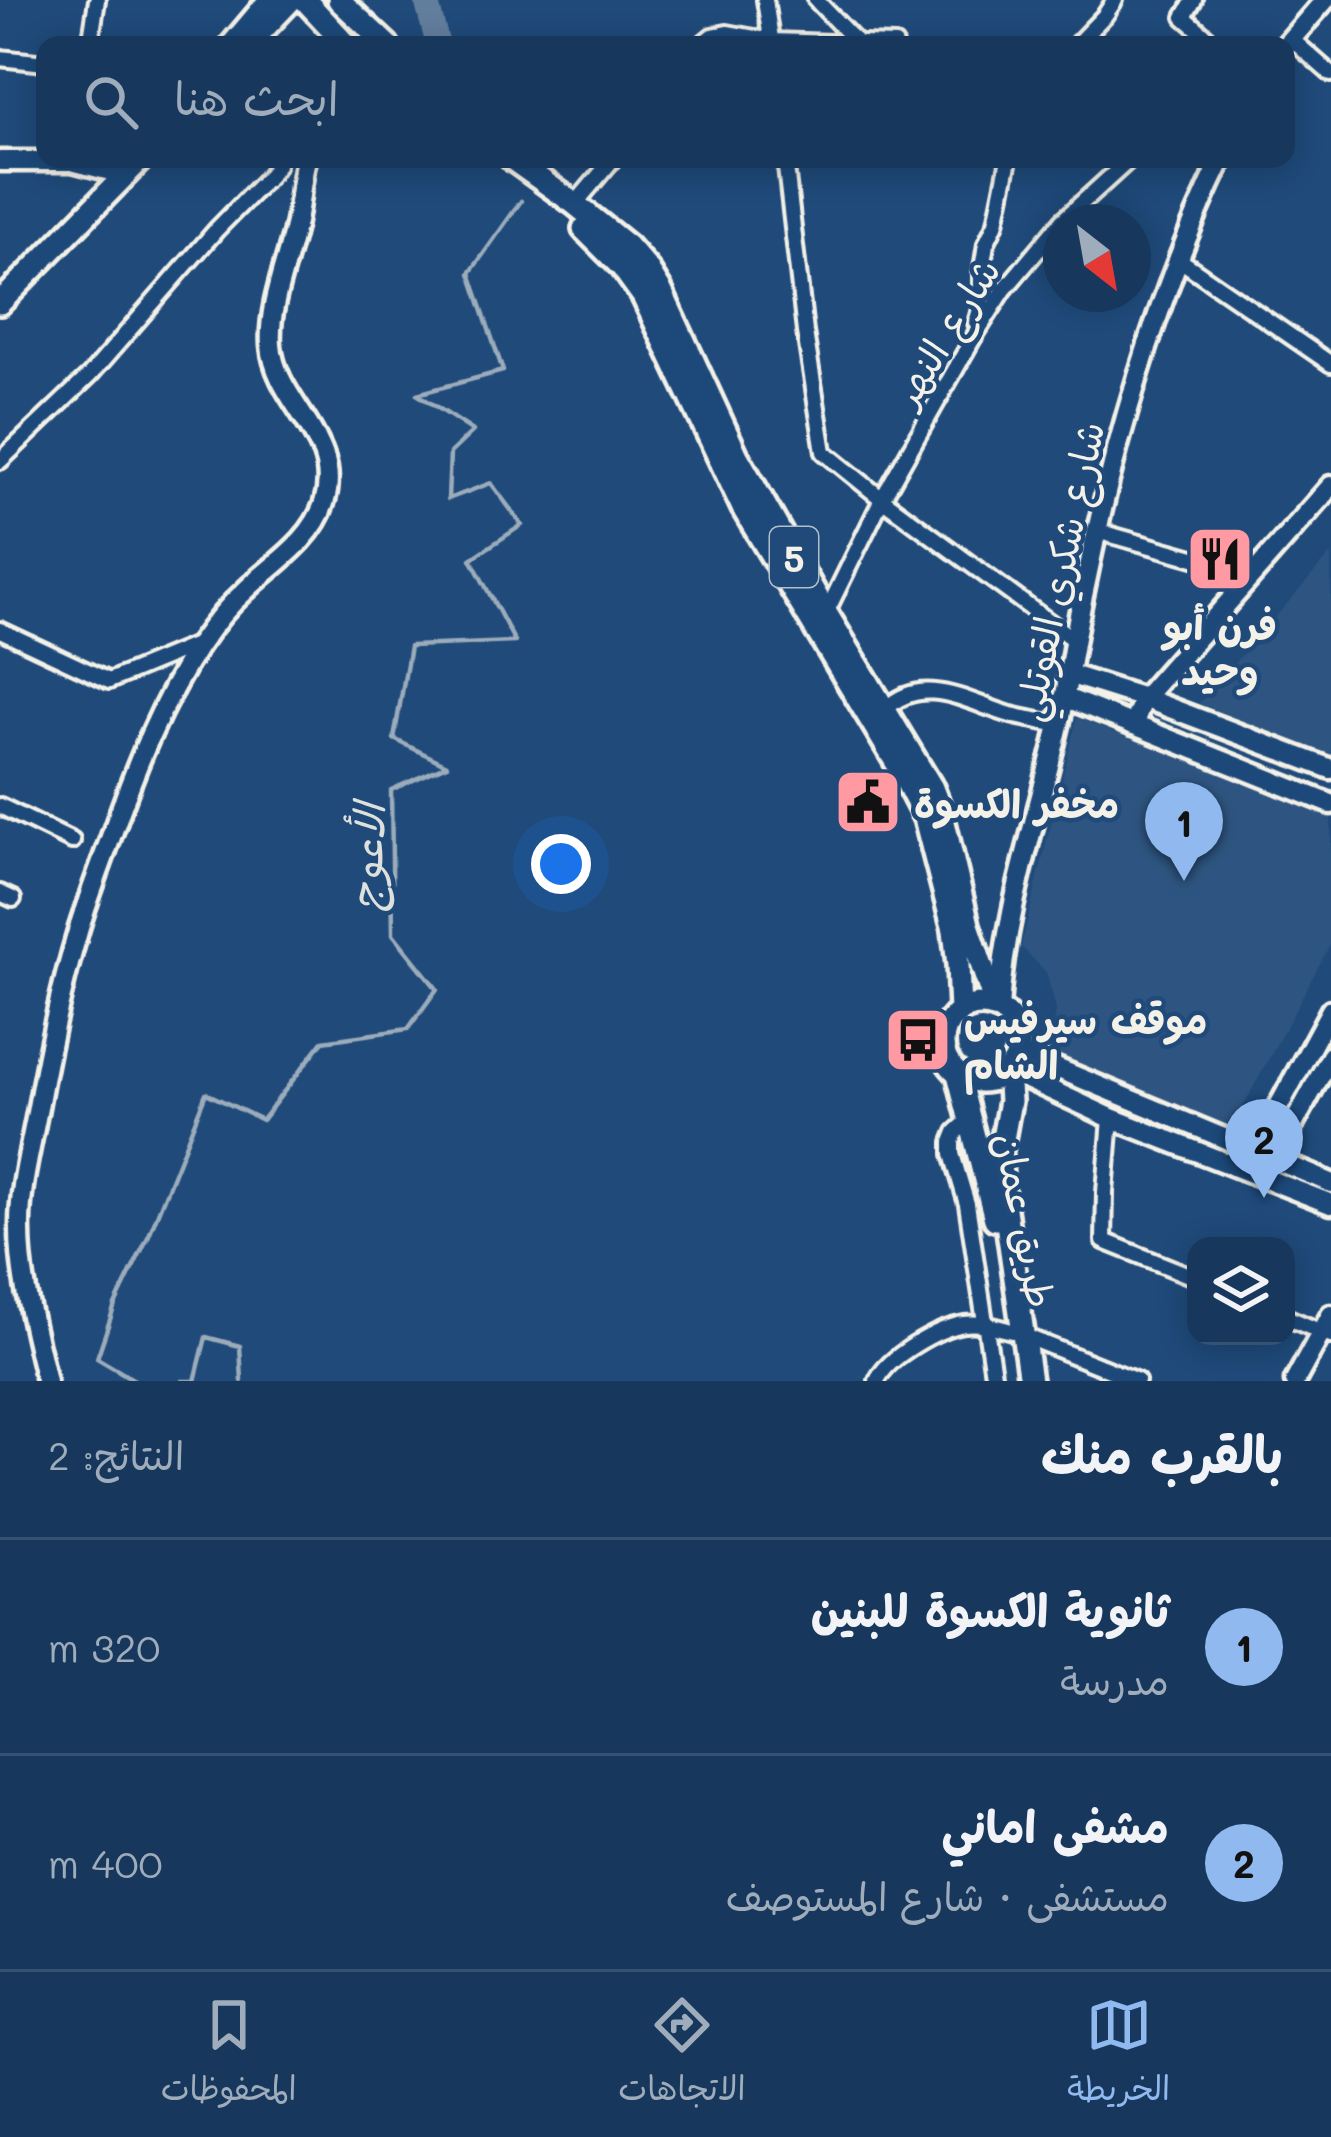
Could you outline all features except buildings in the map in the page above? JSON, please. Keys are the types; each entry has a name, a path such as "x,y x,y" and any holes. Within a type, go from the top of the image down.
{"main road":[{"path":"240,36 270,0"},
{"path":"257,36 291,0"},
{"path":"305,0 339,36"},
{"path":"339,0 377,36"},
{"path":"0,286 122,168"},
{"path":"0,303 122,168"},
{"name":"5","path":"504,168 600,243 643,296 743,508 896,762 925,818 954,930 960,1011"},
{"name":"5","path":"525,168 627,246 661,291 737,456 932,788 968,925 998,1008"},
{"path":"971,1006 998,1008 1016,1028 1013,1061 984,1081 970,1080 950,1065 943,1042 951,1019 971,1006"},
{"name":"طريق عمان","path":"1013,1061 1000,1155 1019,1381"},
{"name":"طريق عمان","path":"958,1074 969,1120 977,1195 995,1221 1030,1381"}],"street":[{"path":"91,36 97,0"},
{"path":"765,0 771,36"},
{"path":"816,0 850,36"},
{"path":"1085,36 1115,0"},
{"path":"1194,0 1184,17 1206,36"},
{"path":"1292,36 1318,2"},
{"path":"1295,47 1331,74"},
{"path":"0,58 36,62"},
{"path":"0,160 36,160"},
{"path":"0,460 90,375 275,168"},
{"path":"46,1381 21,1254 22,1190 56,1013 79,927 159,715 200,643 243,592 313,527 324,505 328,484 321,446 284,384 270,342 305,168"},
{"path":"575,204 605,168"},
{"path":"786,168 824,452 1074,640"},
{"path":"971,340 981,306 986,244 996,223 1008,168"},
{"name":"شارع النهر","path":"826,613 882,499 1004,290 1062,220 1120,168"},
{"name":"شارع شكري القوتلي","path":"998,1008 1009,922 1059,724 1125,418 1212,168"},
{"path":"1177,258 1331,364"},
{"path":"1133,725 1144,698 1331,486"},
{"path":"1097,531 1252,574"},
{"path":"0,630 109,681 200,643"},
{"path":"1068,674 1331,769"},
{"path":"886,709 896,698 934,689 1011,715 1059,724"},
{"path":"1064,698 1331,804"},
{"path":"0,806 72,841"},
{"path":"1253,1175 1253,1152 1331,1010"},
{"path":"1253,1175 1274,1161 1331,1056"},
{"path":"1013,1061 1112,1118 1331,1204"},
{"path":"1013,1061 1331,1184"},
{"path":"1112,1118 1104,1241 1187,1274"},
{"path":"977,1195 994,1381"},
{"path":"1295,1319 1328,1327 1295,1381"},
{"path":"878,1381 884,1366 935,1335 967,1323 1017,1333 1137,1381"}],"shaded area":[{"path":"1331,554 1331,757 1199,703"},
{"path":"1077,718 1331,818 1331,943 1231,1129 1049,1051 1056,1009 1046,972 1021,947"}],"waterway":[{"path":"426,0 436,36"},
{"name":"الأعوج","path":"136,1381 97,1358 206,1093 262,1120 323,1041 408,1029 437,989 393,934 391,790 447,765 394,739 410,646 515,642 471,559 522,525 491,483 448,499 450,453 473,431 417,394 503,371 470,273 521,201"},
{"name":"الأعوج","path":"182,1381 195,1381 206,1337 240,1346 242,1381"}],"place":[{"name":"فرن أبو وحيد","path":"1220,559"},
{"name":"مخفر الكسوة","path":"868,802"},
{"name":"ثانوية الكسوة للبنين","path":"1184,881"},
{"name":"موقف سيرفيس الشام","path":"918,1040"},
{"name":"مشفى اماني","path":"1264,1198"}]}
